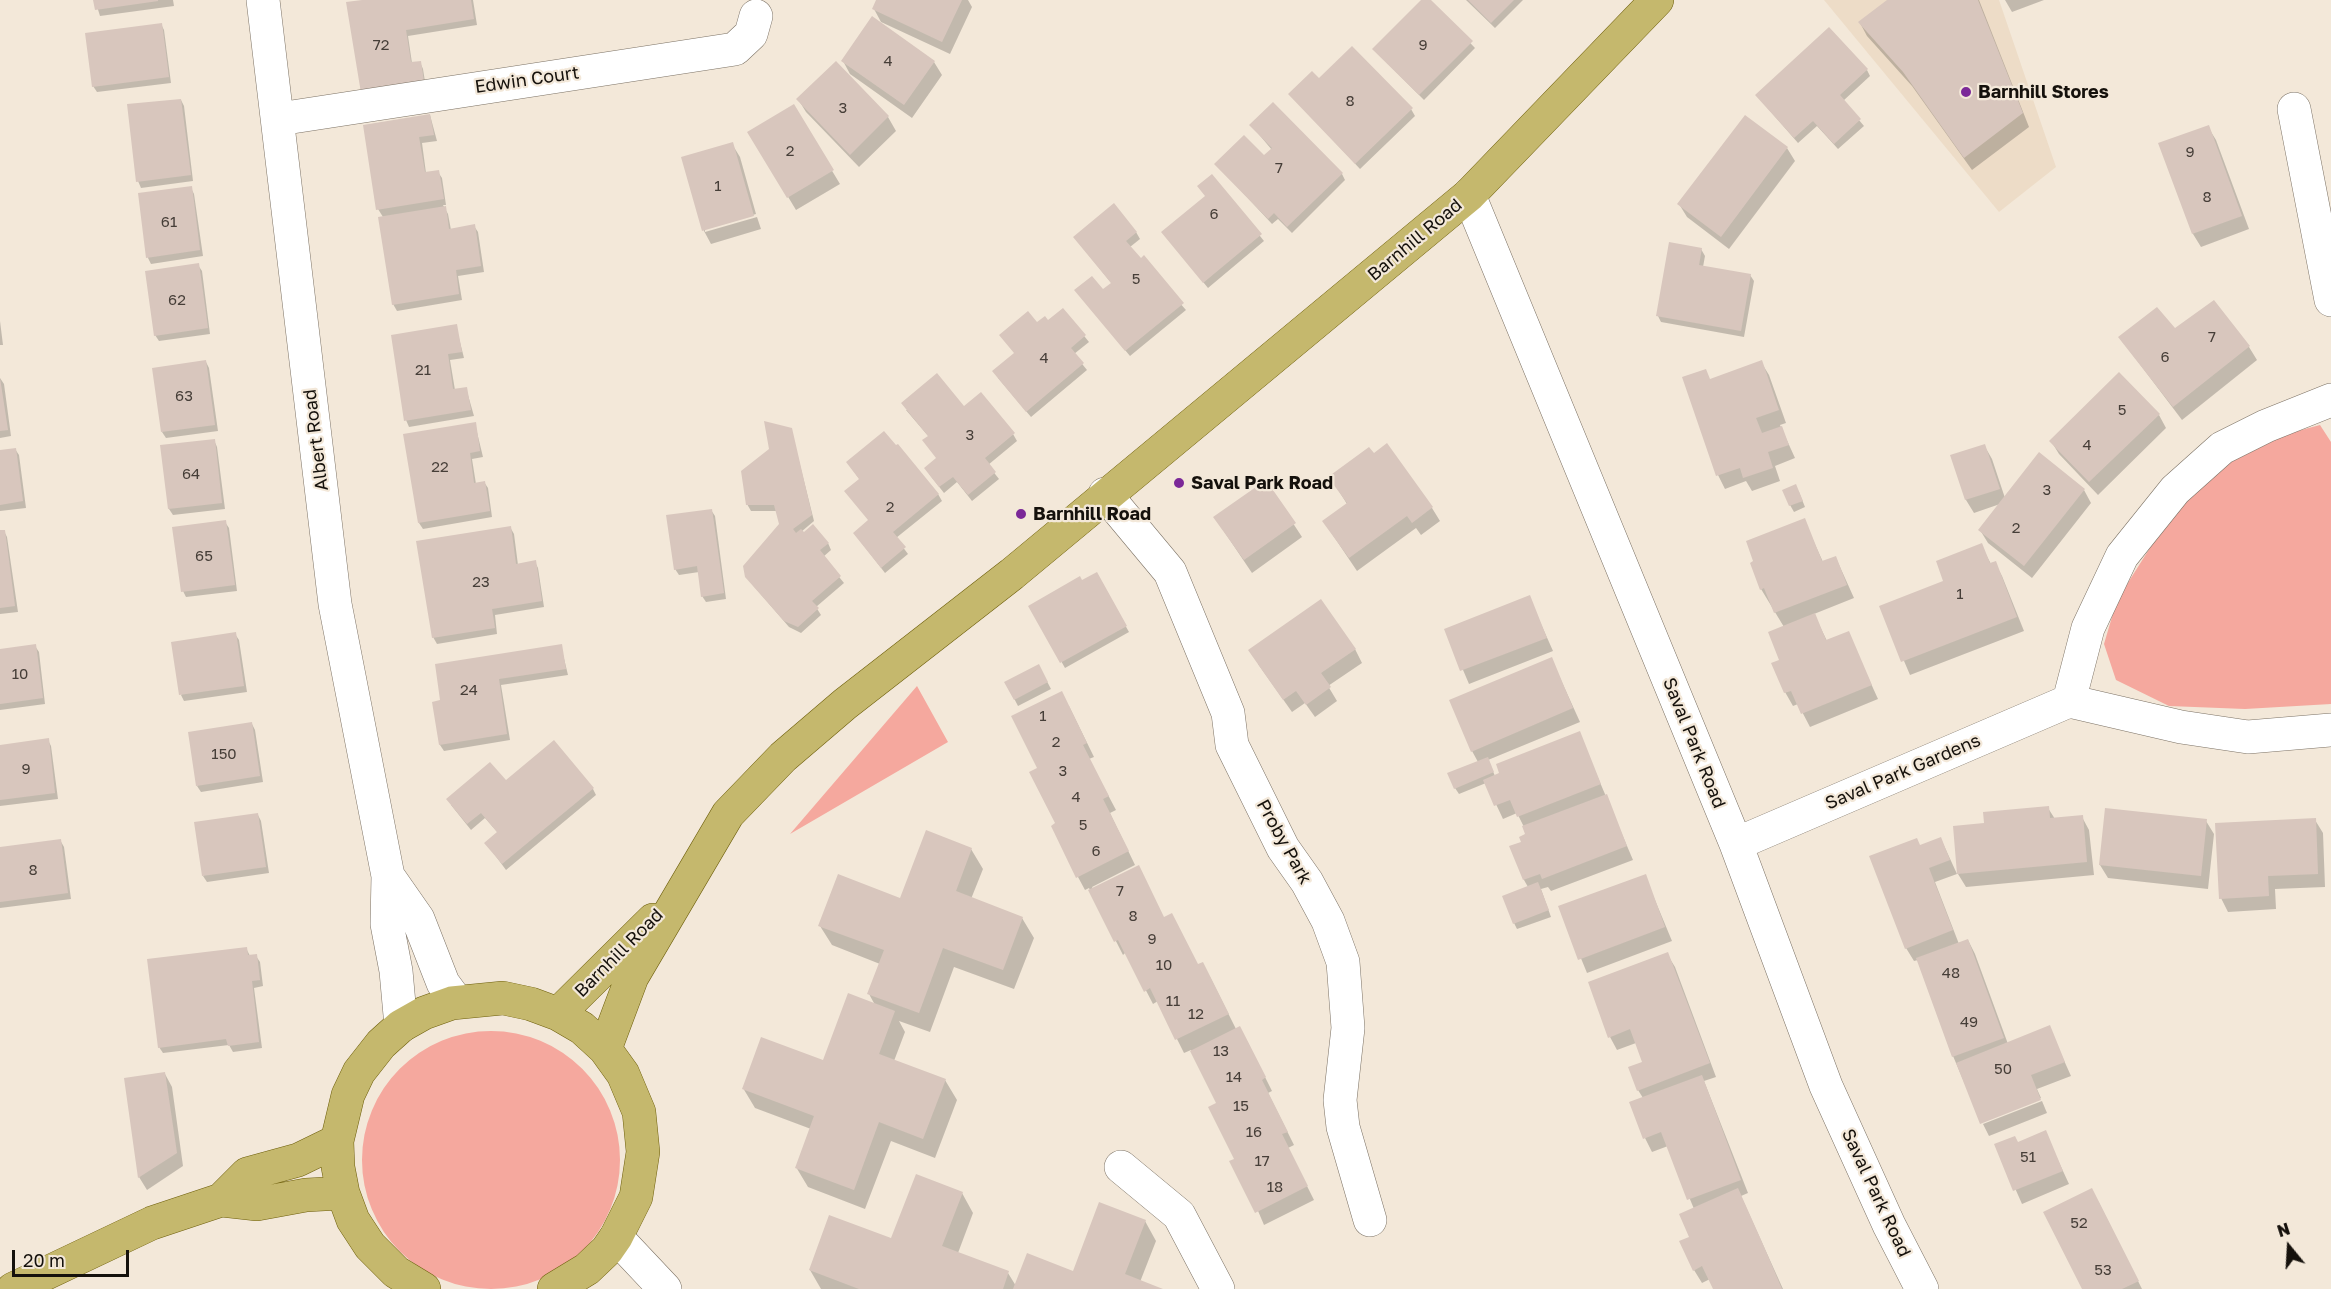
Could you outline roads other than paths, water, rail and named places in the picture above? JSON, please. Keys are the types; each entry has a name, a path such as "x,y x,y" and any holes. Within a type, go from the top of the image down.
{"main road":[{"name":"Barnhill Road","path":"605,1049 632,977 728,814 783,757 845,704 1012,574 1105,494 1328,314 1469,195 1657,0"},
{"name":"Barnhill Road","path":"558,1014 680,893"},
{"path":"424,1289 396,1272 370,1246 353,1220 343,1193 338,1167 337,1141 348,1095 359,1072 381,1044 401,1026 424,1013 457,1002 503,999 531,1004 558,1014 582,1028 605,1049 622,1074 639,1112 644,1152 636,1197 616,1237 587,1269 554,1289"},
{"path":"220,1200 247,1174 298,1160 337,1141"},
{"path":"13,1289 152,1223 220,1200 257,1204 306,1195 343,1193"}],"street":[{"name":"Albert Road","path":"263,0 279,119 335,604 388,876 387,924 396,971 401,1026"},
{"name":"Edwin Court","path":"279,119 735,49 752,34 756,16"},
{"path":"2294,109 2331,300"},
{"name":"Saval Park Road","path":"1469,195 1736,844 1826,1086 1888,1225 1922,1289"},
{"path":"2331,400 2266,426 2222,448 2175,490 2122,556 2088,628 2069,700 2181,727 2248,737 2331,730"},
{"name":"Proby Park","path":"1105,494 1170,572 1228,713 1232,745 1283,848 1307,882 1328,921 1343,962 1348,1028 1341,1067 1340,1100 1343,1127 1370,1220"},
{"name":"Saval Park Gardens","path":"1736,844 2069,700"},
{"name":"Albert Road","path":"388,876 418,918 443,983 457,1002"},
{"path":"1121,1167 1179,1215 1218,1289"},
{"path":"616,1237 665,1289"}],"place":[{"name":"Barnhill Stores","path":"1966,92"},
{"name":"Saval Park Road","path":"1179,483"},
{"name":"Barnhill Road","path":"1021,514"}]}
